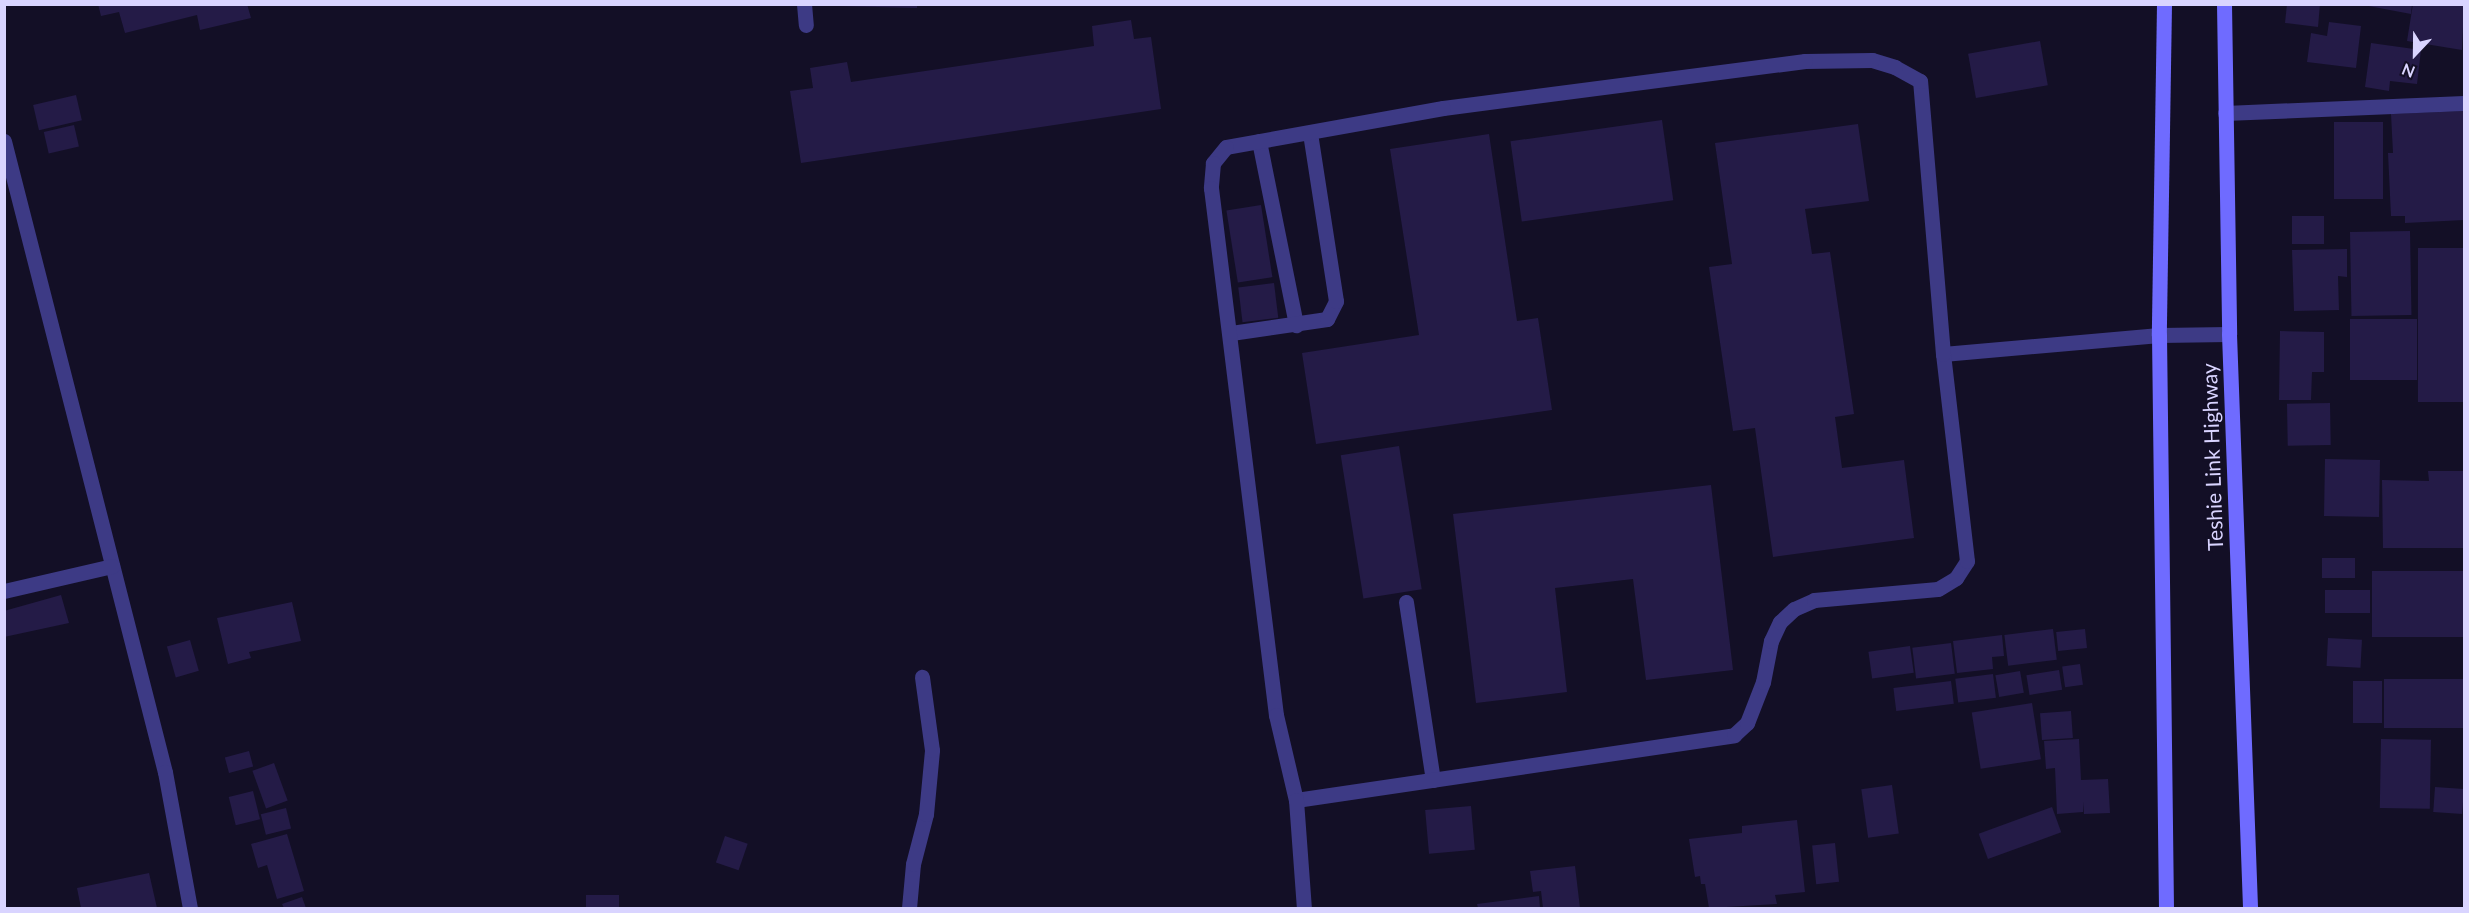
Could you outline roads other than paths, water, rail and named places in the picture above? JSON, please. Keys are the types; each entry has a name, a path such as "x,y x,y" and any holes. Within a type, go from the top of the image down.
{"main road":[{"path":"2164,4 2159,335 2166,909"},
{"name":"Teshie Link Highway","path":"2224,4 2229,334 2250,909"}],"street":[{"path":"804,4 806,25"},
{"path":"1296,800 1734,735 1748,723 1762,682 1771,641 1780,622 1794,609 1814,600 1938,589 1956,578 1968,561 1943,354 1920,81 1895,67 1872,60 1805,61 1443,108 1310,134 1227,147 1213,163 1211,188 1231,333 1276,715 1296,800 1304,909"},
{"path":"2225,112 2464,103"},
{"path":"1231,333 1327,319 1336,301 1310,134"},
{"path":"1259,141 1296,325"},
{"path":"5,143 165,772 190,909"},
{"path":"1943,354 2159,335 2229,334"},
{"path":"4,591 112,566"},
{"path":"1406,602 1433,780"},
{"path":"909,909 913,864 926,814 932,750 922,677"}]}
